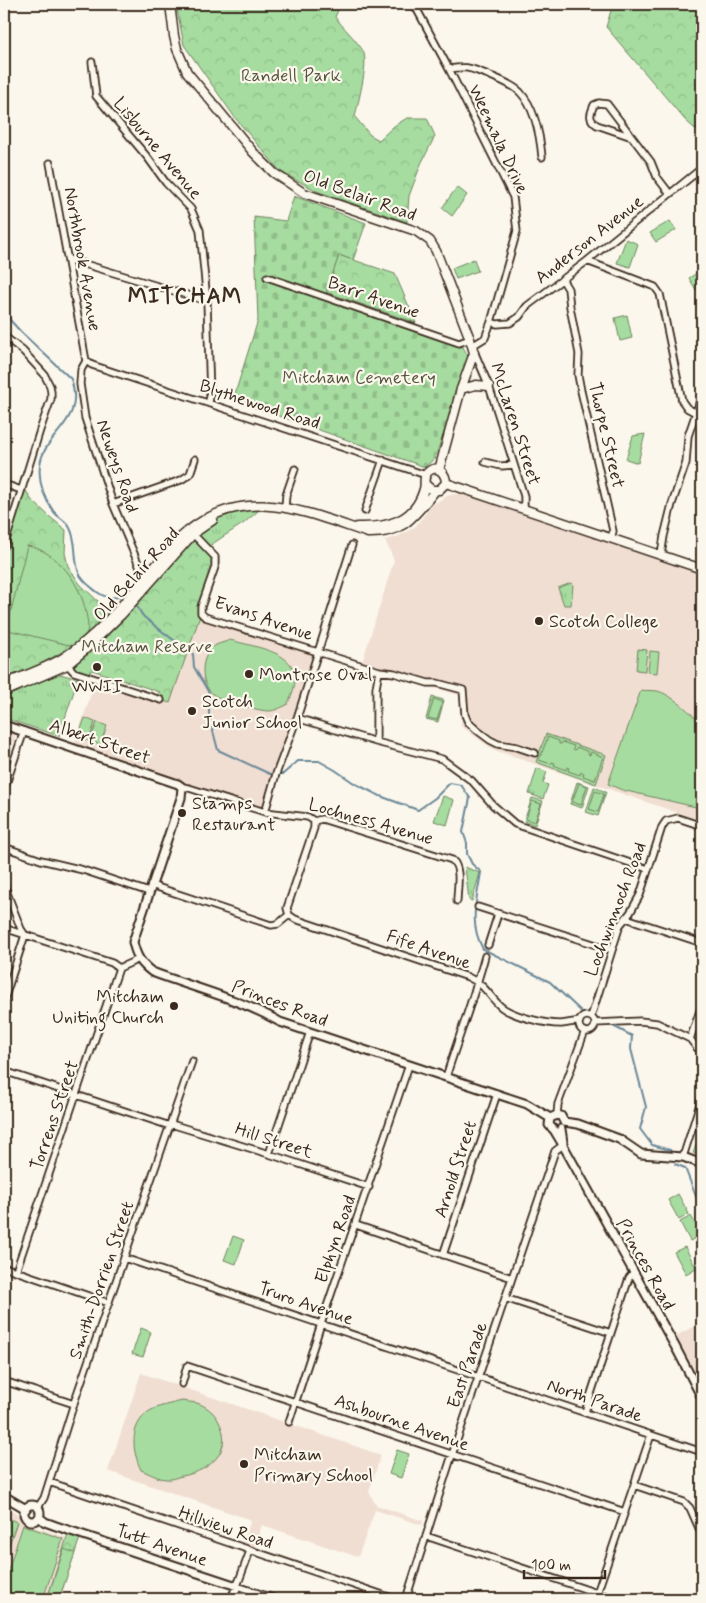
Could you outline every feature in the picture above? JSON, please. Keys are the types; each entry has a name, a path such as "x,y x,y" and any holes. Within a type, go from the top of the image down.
{"main road":[{"name":"Old Belair Road","path":"170,4 174,36 182,63 187,72 253,152 274,174 304,193 405,226 423,235 436,250 472,344"},
{"path":"439,470 461,389 472,357 472,344"},
{"path":"461,389 476,385 489,386"},
{"path":"432,470 439,470 444,474 446,483 443,488 435,491 426,484 426,475 432,470"},
{"path":"446,483 702,569"},
{"name":"Old Belair Road","path":"348,527 385,526 396,522 408,515 420,501 426,484"},
{"name":"Old Belair Road","path":"4,692 86,649 191,532 240,507 265,505 285,507 368,534 379,534 404,526 435,491"},
{"name":"Old Belair Road","path":"4,684 65,661"}],"street":[{"name":"Weemala Drive","path":"414,4 513,197 517,231 485,338 472,344"},
{"name":"Lisburne Avenue","path":"92,62 96,96 148,158 166,183 191,209 200,230 207,301 209,402"},
{"path":"449,69 465,66 502,80 520,92 531,109 541,142 542,157"},
{"path":"632,137 597,125 592,121 590,115 594,105 599,102 607,104 652,162 657,177 670,194"},
{"name":"Northbrook Avenue","path":"50,163 86,361"},
{"name":"Anderson Avenue","path":"491,322 510,324 519,317 527,306 587,261 702,168"},
{"path":"68,259 207,301"},
{"path":"587,261 655,287 660,294 682,400 687,408 696,413"},
{"name":"Barr Avenue","path":"267,277 459,343 472,344"},
{"name":"Thorpe Street","path":"562,279 568,289 579,354 579,381 613,530 611,539"},
{"path":"4,336 24,351 44,374 50,386 51,399 4,547"},
{"name":"McLaren Street","path":"472,344 489,386 524,496 524,509"},
{"name":"Blythewood Road","path":"86,361 92,365 426,475"},
{"name":"Neweys Road","path":"86,361 81,370 80,384 85,418 112,504 141,570 149,579"},
{"path":"661,555 672,504 686,463 688,436 700,406 702,395"},
{"path":"112,504 181,480 190,474 195,459"},
{"path":"365,511 383,460"},
{"path":"485,462 500,466 514,465"},
{"path":"192,468 200,471"},
{"path":"285,507 286,495 295,469"},
{"path":"4,484 21,490"},
{"name":"Evans Avenue","path":"191,532 215,557 215,567 201,607 202,615 317,653"},
{"path":"265,812 352,545"},
{"path":"317,653 379,672 394,673 428,683 437,683 463,690 464,715 468,722 478,731 498,744 517,747 535,753"},
{"path":"65,661 74,672 161,700"},
{"path":"376,742 376,688 379,672"},
{"path":"297,718 376,742 442,759 472,781 493,805 514,824 648,870"},
{"name":"Albert Street","path":"4,725 170,781 178,784 182,789"},
{"path":"4,790 24,731"},
{"name":"Lochness Avenue","path":"182,789 189,788 265,812 308,817 314,821 322,819 454,861 457,867 457,901"},
{"path":"4,928 112,963 119,968 139,960 133,942 182,789"},
{"name":"Lochwinnoch Road","path":"590,1017 620,925 640,895 662,827 666,821 678,818 702,826"},
{"path":"4,847 41,860 83,870 271,925 278,924 289,915 287,908 314,828 314,821"},
{"path":"4,885 25,935 4,1000"},
{"path":"478,907 612,950"},
{"path":"488,945 498,914"},
{"name":"Fife Avenue","path":"289,915 295,919 478,982 501,1007 511,1013 560,1024 580,1021"},
{"path":"626,918 702,943"},
{"path":"446,1077 485,956"},
{"name":"Princes Road","path":"139,960 152,972 248,1006 280,1022 527,1104 553,1116 561,1116 560,1127 563,1145 678,1351 702,1398"},
{"name":"Torrens Street","path":"16,1271 119,968"},
{"path":"690,1039 702,1004"},
{"path":"585,1031 580,1026 580,1021 585,1017 590,1017 595,1023"},
{"path":"595,1023 640,1021 657,1023 690,1039 702,1051"},
{"path":"585,1031 593,1029 595,1023"},
{"path":"553,1116 585,1031"},
{"path":"268,1154 310,1032"},
{"name":"Smith-Dorrien Street","path":"38,1507 41,1504 49,1482 108,1303 192,1061"},
{"name":"Elphyn Road","path":"289,1422 410,1065"},
{"name":"Hill Street","path":"4,1071 369,1187"},
{"name":"Arnold Street","path":"443,1255 497,1094"},
{"path":"680,1157 702,1097"},
{"name":"Princes Road","path":"553,1116 549,1126 560,1127"},
{"path":"560,1127 578,1124 619,1139 641,1154 680,1157 702,1164"},
{"name":"East Parade","path":"406,1599 452,1455 555,1150 563,1145"},
{"path":"356,1225 512,1278"},
{"name":"Truro Avenue","path":"124,1258 479,1377"},
{"path":"4,1267 108,1303"},
{"path":"585,1412 629,1278 634,1272"},
{"path":"505,1298 611,1333"},
{"name":"Ashbourne Avenue","path":"182,1384 188,1366 625,1512"},
{"name":"North Parade","path":"479,1377 702,1452"},
{"path":"4,1381 74,1404"},
{"path":"596,1596 651,1435"},
{"name":"Hillview Road","path":"49,1482 395,1599"},
{"path":"634,1485 684,1502 690,1508 702,1535"},
{"path":"4,1496 26,1509"},
{"path":"33,1505 38,1507 40,1511 39,1518 34,1520 28,1519 25,1515 26,1509 33,1505"},
{"name":"Tutt Avenue","path":"39,1518 56,1526 276,1599"},
{"path":"426,1536 596,1596 615,1599"},
{"path":"232,1599 250,1551"}],"shaded area":[{"name":"Scotch College","path":"460,493 702,575 702,821 494,750 461,726 462,696 361,666 394,560 385,540 397,537 415,527 432,505 447,496"},
{"name":"Scotch Junior School","path":"201,613 317,653 265,812 73,748 96,679 170,703"},
{"path":"4,730 12,733 15,737 4,768"},
{"path":"702,1322 702,1384 676,1336"},
{"name":"Mitcham Primary School","path":"141,1373 381,1455 369,1492 376,1505 423,1521 422,1525 375,1510 358,1557 262,1525 254,1549 242,1546 251,1520 108,1471"},
{"path":"4,1505 22,1518 21,1522 67,1538 47,1599 4,1599"}],"green space":[{"name":"Randell Park","path":"176,4 341,4 335,17 359,45 365,59 364,75 355,117 370,135 379,140 394,126 407,118 427,118 435,136 421,164 409,196 407,222 319,192 281,172 236,119 184,45"},
{"path":"613,4 702,4 702,135 685,120 606,27"},
{"path":"457,187 467,195 452,216 442,208"},
{"name":"Mitcham Cemetery","path":"294,196 366,223 353,260 339,255 324,299 463,347 469,358 435,458 425,467 233,400 258,320 254,217 286,221"},
{"path":"670,221 676,230 656,242 650,233"},
{"path":"626,239 638,244 630,267 617,263"},
{"path":"339,255 395,274 416,323 326,292"},
{"path":"474,259 478,271 456,279 452,268"},
{"path":"702,270 702,286 696,290 689,278"},
{"path":"627,315 632,338 620,341 615,318"},
{"path":"645,434 638,463 626,459 633,436"},
{"path":"24,487 32,501 66,530 65,553 68,566 80,584 102,605 115,607 96,627 73,646 4,684 4,546"},
{"path":"265,505 244,523 206,548 189,529 205,519"},
{"name":"Mitcham Reserve","path":"193,534 215,557 201,613 170,703 153,698 160,692 92,670 86,676 67,665"},
{"path":"27,546 38,549 58,561 79,591 86,613 88,628 85,636 73,646 12,631 7,627"},
{"path":"571,583 573,585 571,605 564,605 558,588"},
{"name":"Montrose Oval","path":"230,640 271,652 282,657 291,665 295,675 294,688 287,705 276,710 264,711 225,700 214,695 209,690 203,670 206,655 216,645"},
{"path":"638,649 647,650 645,671 636,670"},
{"path":"650,651 659,652 657,673 648,672"},
{"path":"60,674 78,679 59,736 4,718 4,696"},
{"path":"641,690 657,691 675,700 702,725 702,800 700,808 622,790 608,784"},
{"path":"432,697 444,700 438,722 426,719"},
{"path":"434,699 443,702 437,720 428,718"},
{"path":"85,718 95,722 89,741 78,737"},
{"path":"97,722 107,726 100,745 90,741"},
{"path":"546,734 606,755 596,784 536,762"},
{"path":"548,737 559,741 559,744 562,742 574,746 573,749 575,750 577,747 588,752 590,755 591,752 603,757 595,780 583,776 584,773 581,772 580,775 568,771 569,768 567,767 566,770 554,765 555,763 552,762 551,764 539,760"},
{"path":"537,768 547,772 543,783 548,785 543,799 529,794"},
{"path":"577,782 589,786 582,808 570,804"},
{"path":"579,783 587,786 581,805 572,802"},
{"path":"594,787 606,792 598,816 586,812"},
{"path":"595,791 604,794 598,812 589,809"},
{"path":"443,796 454,800 447,825 434,821"},
{"path":"532,798 543,801 535,825 524,821"},
{"path":"532,801 541,804 535,822 526,819"},
{"path":"465,867 480,873 472,901 469,900"},
{"path":"702,1129 702,1156 693,1153"},
{"path":"678,1194 689,1214 679,1220 668,1200"},
{"path":"691,1216 701,1235 690,1241 680,1222"},
{"path":"233,1236 244,1240 236,1264 224,1260"},
{"path":"685,1247 696,1268 686,1274 674,1252"},
{"path":"141,1328 151,1332 143,1357 132,1354"},
{"path":"182,1401 200,1404 216,1417 223,1431 222,1449 211,1464 193,1473 170,1479 160,1478 141,1470 134,1447 134,1440 135,1432 142,1418 152,1410"},
{"path":"397,1450 409,1454 401,1478 389,1474"},
{"path":"4,1517 17,1522 4,1560"},
{"path":"23,1525 63,1539 43,1599 4,1598 4,1582"},
{"path":"68,1534 80,1538 59,1599 47,1599"},
{"path":"64,1549 75,1553 59,1599 47,1599"}],"waterway":[{"path":"4,27 9,55 4,67"},
{"path":"4,218 5,239 9,254 4,266"},
{"path":"4,300 10,320 71,379 74,394 73,407 63,427 43,454 40,465 41,484 47,501 54,512 70,528 74,540 77,567 82,579 103,596 112,598 125,597"},
{"path":"135,604 144,617 193,654 194,667 209,693 209,716 218,750 270,774 274,774"},
{"path":"278,774 283,774 298,761 319,761 354,783 380,796 418,810 435,798 450,783 461,785 470,798 463,832 467,843 467,854 472,864 481,872 475,920 478,939 483,949 550,982 584,1014"},
{"path":"613,1026 632,1036 631,1049 646,1107 640,1129 652,1145 670,1150 671,1154"},
{"path":"675,1164 685,1168 702,1212"}],"place":[{"name":"Scotch College","path":"539,621"},
{"name":"WWII","path":"97,667"},
{"name":"Montrose Oval","path":"249,674"},
{"name":"Scotch Junior School","path":"192,711"},
{"name":"Stamps Restaurant","path":"182,813"},
{"name":"Mitcham Uniting Church","path":"174,1006"},
{"name":"Mitcham Primary School","path":"244,1464"}],"district":[{"name":"MITCHAM","path":"185,295"}]}
